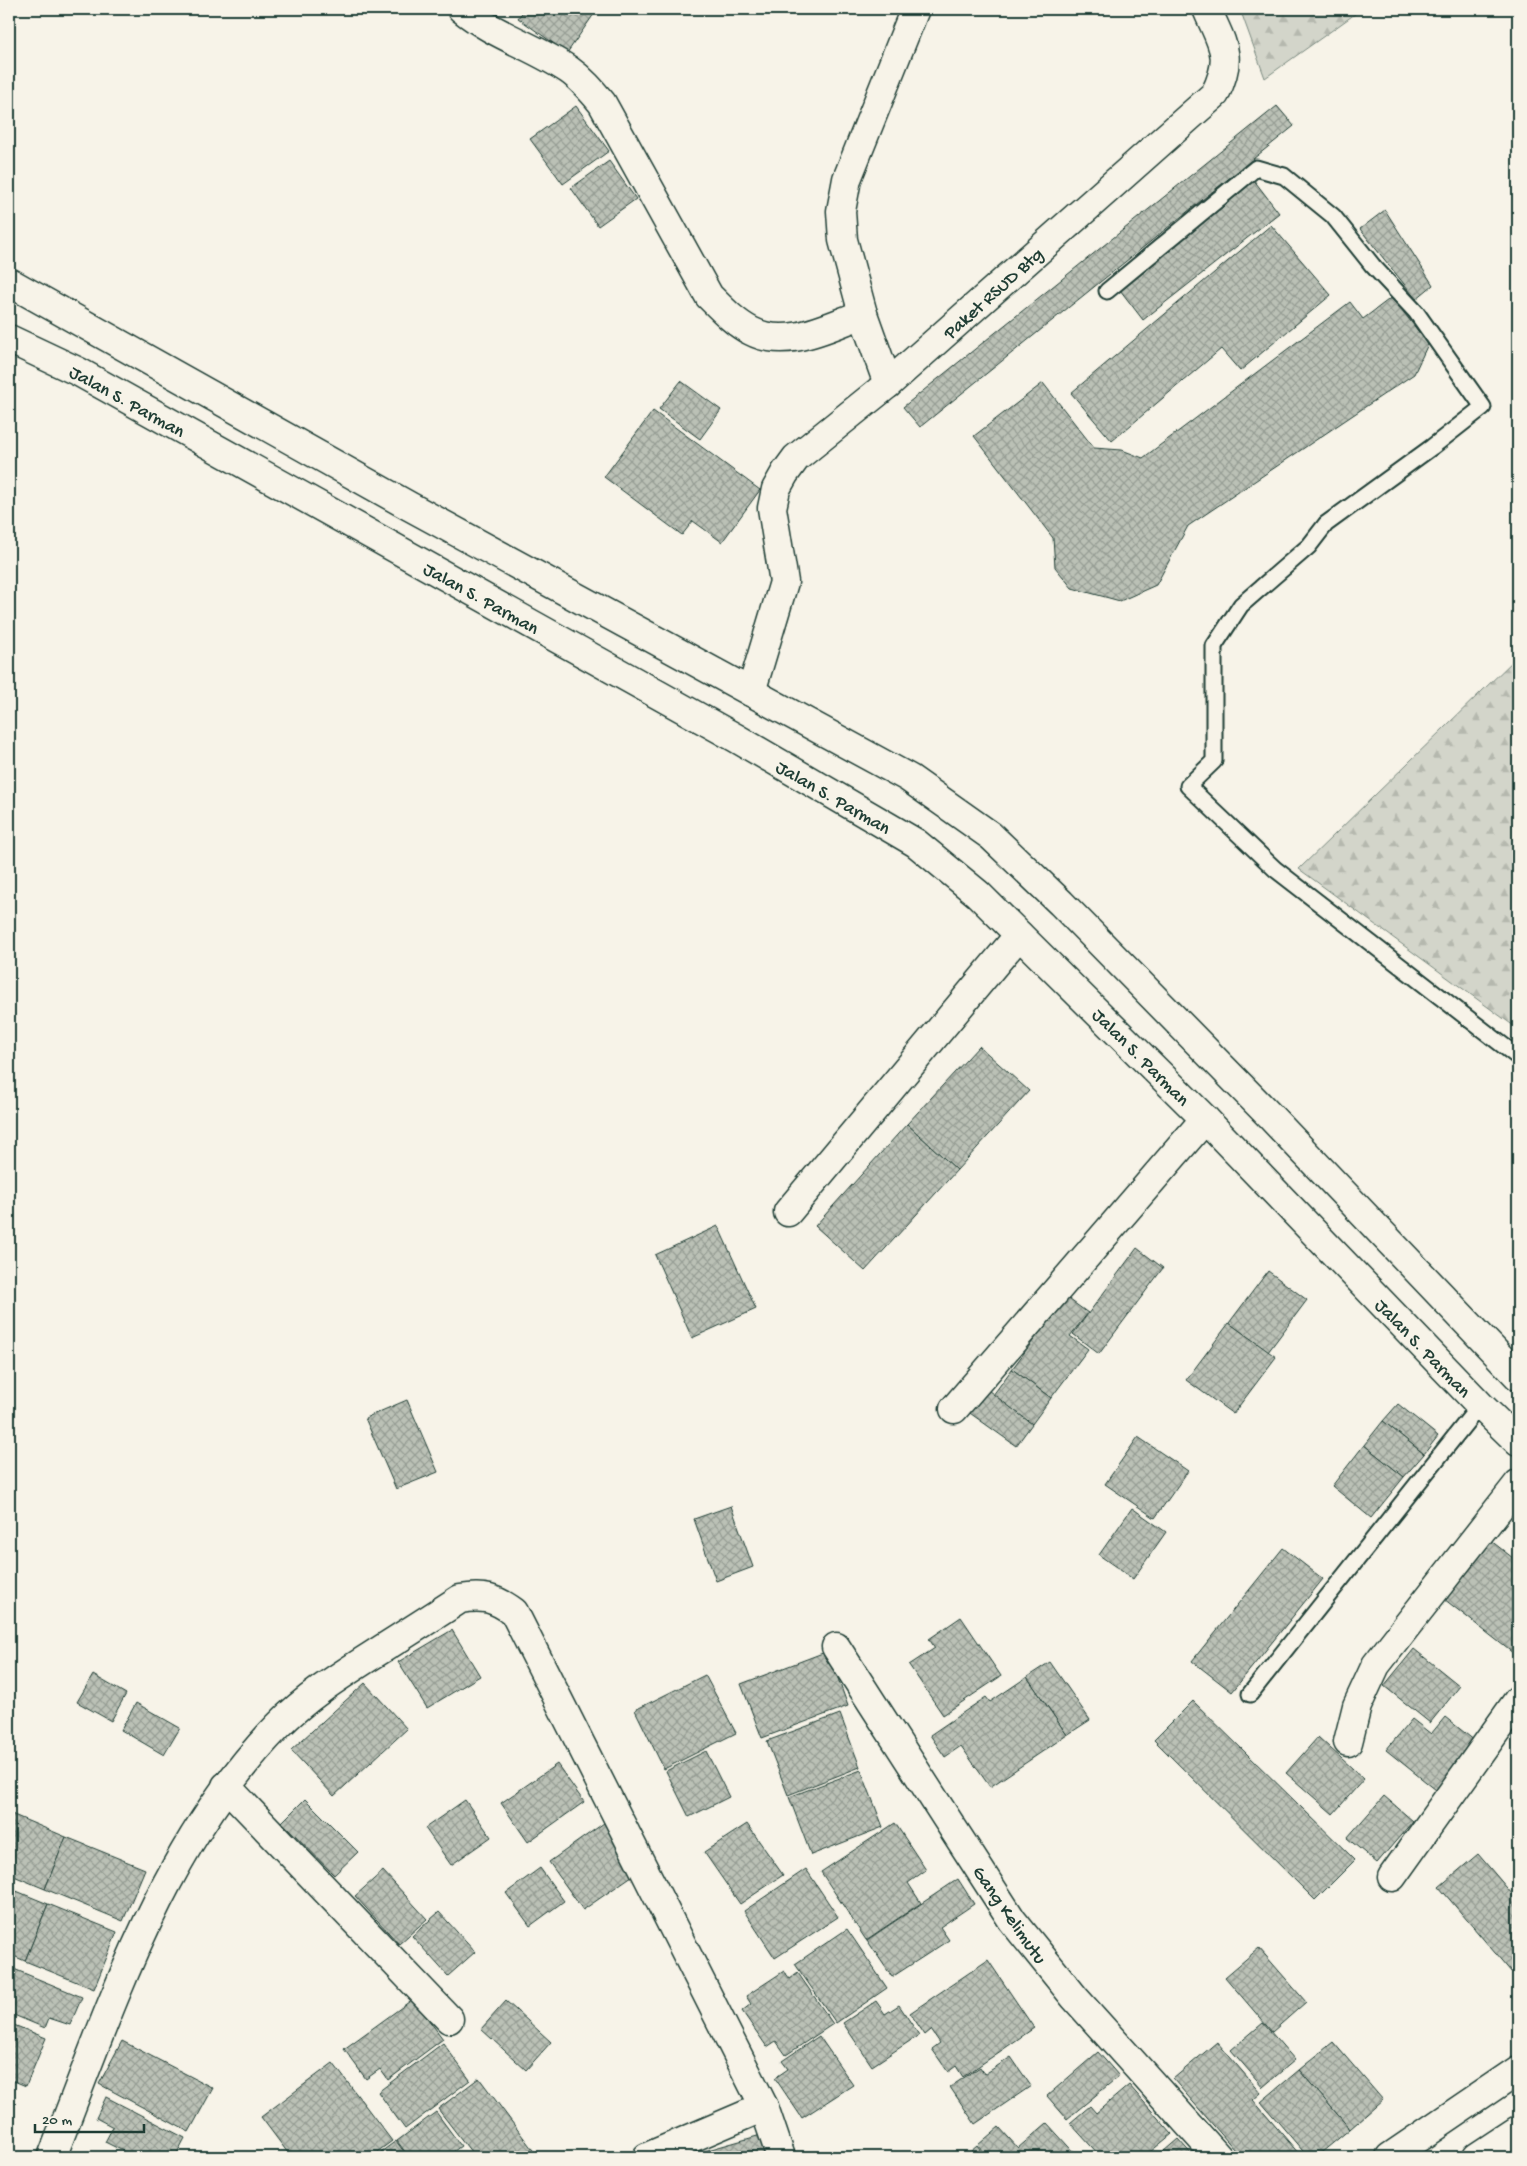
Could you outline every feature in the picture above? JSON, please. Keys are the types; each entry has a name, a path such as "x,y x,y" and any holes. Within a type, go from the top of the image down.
{"street":[{"path":"462,9 488,26 570,71 589,87 602,103 709,296 730,317 752,332 773,338 796,338 863,314"},
{"path":"888,384 863,314 843,240 841,210 847,179 915,9"},
{"name":"Paket RSUD Btg","path":"751,692 784,582 772,508 776,489 785,473 796,458 888,384 1215,94 1225,74 1226,54 1207,9"},
{"path":"9,282 409,506 909,778 991,836 1061,903 1255,1101 1518,1376"},
{"name":"Jalan S. Parman","path":"9,339 79,372 727,733 916,843 978,894 1205,1119 1480,1405 1518,1442"},
{"path":"788,1212 1019,935"},
{"path":"954,1409 1205,1119"},
{"path":"1348,1742 1358,1706 1376,1665 1518,1484"},
{"path":"52,2157 115,1995 156,1904 203,1819 226,1786 278,1725 322,1687 460,1599 479,1596 499,1602 514,1612 764,2107 781,2157"},
{"name":"Gang Kelimutu","path":"836,1647 1012,1920 1075,1998 1218,2157"},
{"path":"1392,1877 1518,1700"},
{"path":"226,1786 449,2019"},
{"path":"1390,2157 1518,2070"},
{"path":"647,2157 764,2107"},
{"path":"1477,2157 1518,2130"}],"lane":[{"path":"1107,291 1256,168 1284,176 1333,216 1373,266 1416,312 1483,406 1432,447 1326,524 1309,546 1241,605 1214,646 1214,761 1188,786 1275,870 1518,1057"},
{"path":"1250,1694 1480,1405"}],"green space":[{"path":"1240,9 1362,9 1265,78"},
{"path":"1518,656 1518,1029 1299,869"}],"building":[{"path":"525,9 586,9 594,14 567,53 518,18"},
{"path":"576,106 609,151 563,184 530,139"},
{"path":"1277,106 1294,126 920,427 903,407"},
{"path":"609,161 636,199 598,226 571,188"},
{"path":"1253,179 1279,213 1143,320 1117,286"},
{"path":"1385,210 1433,285 1416,299 1360,229"},
{"path":"1271,225 1331,295 1240,371 1221,349 1112,441 1071,393"},
{"path":"1392,297 1428,344 1414,374 1188,526 1156,585 1120,601 1072,588 1055,567 1053,538 974,436 1043,383 1094,448 1122,450 1143,458 1350,302 1363,319"},
{"path":"681,381 721,410 700,439 659,409"},
{"path":"653,411 760,490 722,542 693,521 682,535 604,477"},
{"path":"979,1046 1029,1091 957,1170 907,1124"},
{"path":"907,1124 957,1170 865,1271 815,1226"},
{"path":"718,1226 756,1309 692,1338 655,1255"},
{"path":"1137,1248 1163,1268 1099,1354 1073,1334"},
{"path":"1268,1271 1307,1300 1268,1352 1229,1323"},
{"path":"1066,1297 1088,1313 1070,1336 1088,1349 1051,1398 1012,1369"},
{"path":"1229,1323 1276,1357 1233,1414 1186,1380"},
{"path":"1012,1369 1051,1398 1032,1424 993,1395"},
{"path":"984,1387 1032,1424 1016,1446 967,1411"},
{"path":"407,1400 438,1472 396,1489 365,1418"},
{"path":"1398,1404 1438,1436 1424,1454 1383,1421"},
{"path":"1383,1421 1424,1454 1404,1477 1364,1445"},
{"path":"1138,1437 1188,1471 1155,1518 1105,1484"},
{"path":"1364,1445 1404,1477 1371,1518 1332,1486"},
{"path":"731,1506 753,1567 716,1581 694,1519"},
{"path":"1132,1508 1166,1532 1133,1579 1099,1555"},
{"path":"1490,1540 1518,1562 1518,1657 1444,1599"},
{"path":"1283,1548 1323,1579 1232,1692 1192,1661"},
{"path":"961,1617 1001,1676 943,1715 909,1665 935,1648 929,1639"},
{"path":"452,1630 480,1676 427,1708 398,1662"},
{"path":"1414,1649 1460,1686 1430,1723 1384,1686"},
{"path":"828,1651 848,1706 762,1738 741,1684"},
{"path":"1050,1662 1090,1720 1067,1735 1027,1677"},
{"path":"93,1675 126,1694 111,1721 77,1702"},
{"path":"705,1675 736,1733 664,1769 635,1710"},
{"path":"1027,1677 1067,1735 990,1787 961,1746 945,1757 930,1735 986,1697 990,1702"},
{"path":"365,1683 407,1729 334,1796 291,1750"},
{"path":"1193,1701 1355,1860 1315,1900 1154,1740"},
{"path":"136,1703 180,1728 164,1755 121,1730"},
{"path":"840,1714 860,1767 788,1795 767,1741"},
{"path":"1445,1717 1480,1745 1441,1794 1386,1750 1412,1719 1431,1734"},
{"path":"1318,1737 1364,1779 1333,1814 1286,1773"},
{"path":"706,1751 729,1797 689,1817 666,1771"},
{"path":"557,1764 584,1802 528,1842 501,1803"},
{"path":"861,1770 883,1827 811,1855 789,1797"},
{"path":"1384,1796 1413,1821 1377,1863 1347,1838"},
{"path":"305,1799 358,1852 334,1875 282,1822"},
{"path":"465,1800 491,1837 451,1865 425,1828"},
{"path":"1518,1805 1518,1819 1512,1813"},
{"path":"9,1813 66,1837 45,1889 9,1874"},
{"path":"604,1823 639,1871 583,1910 549,1862"},
{"path":"895,1823 926,1870 908,1883 921,1903 866,1940 821,1872"},
{"path":"747,1824 783,1875 740,1904 704,1852"},
{"path":"66,1837 145,1869 123,1921 45,1889"},
{"path":"1478,1854 1518,1901 1518,1980 1439,1887"},
{"path":"540,1868 564,1901 530,1926 506,1893"},
{"path":"806,1869 838,1917 775,1958 744,1911"},
{"path":"383,1871 427,1919 399,1944 355,1896"},
{"path":"958,1879 974,1904 940,1927 949,1940 892,1977 867,1940"},
{"path":"9,1888 48,1904 25,1961 9,1954"},
{"path":"48,1904 117,1932 94,1989 25,1961"},
{"path":"439,1912 475,1952 448,1976 412,1936"},
{"path":"847,1929 887,1988 836,2023 795,1964"},
{"path":"1259,1948 1306,2002 1272,2032 1225,1977"},
{"path":"988,1960 1034,2028 963,2077 956,2066 948,2072 932,2049 940,2043 931,2030 925,2035 910,2013"},
{"path":"9,1967 82,1997 70,2025 49,2018 45,2028 9,2013"},
{"path":"784,1971 790,1979 798,1973 833,2024 786,2055 776,2041 767,2047 742,2011 751,2004 746,1996"},
{"path":"413,1999 443,2039 388,2080 380,2069 366,2079 344,2049"},
{"path":"506,2001 551,2042 526,2070 481,2029"},
{"path":"876,2001 885,2014 899,2005 919,2035 872,2066 843,2023"},
{"path":"9,2023 46,2038 26,2086 9,2079"},
{"path":"1263,2023 1295,2060 1263,2087 1231,2050"},
{"path":"819,2036 853,2085 802,2118 775,2078 788,2069 782,2061"},
{"path":"122,2041 213,2088 189,2132 99,2084"},
{"path":"1217,2042 1261,2093 1253,2100 1300,2155 1297,2157 1241,2157 1173,2079"},
{"path":"1333,2042 1383,2100 1350,2129 1299,2070"},
{"path":"443,2043 470,2080 405,2129 378,2092"},
{"path":"1098,2052 1119,2076 1067,2119 1047,2096"},
{"path":"1011,2057 1031,2086 975,2124 950,2087 980,2067 985,2074"},
{"path":"333,2063 392,2141 370,2157 291,2157 261,2117"},
{"path":"1299,2070 1350,2129 1316,2157 1308,2157 1261,2102"},
{"path":"479,2078 535,2153 529,2157 475,2157 438,2109"},
{"path":"1129,2085 1172,2134 1144,2157 1101,2157 1070,2123 1090,2106 1096,2113"},
{"path":"106,2097 185,2138 175,2157 135,2157 105,2142 113,2127 96,2118"},
{"path":"436,2112 461,2146 446,2157 409,2157 397,2141"},
{"path":"1047,2123 1078,2157 988,2157 978,2145 999,2127 1018,2148"},
{"path":"761,2135 768,2157 683,2157"},
{"path":"1178,2139 1194,2157 1157,2157"},
{"path":"396,2141 408,2157 374,2157"},
{"path":"977,2146 986,2157 964,2157"}]}
